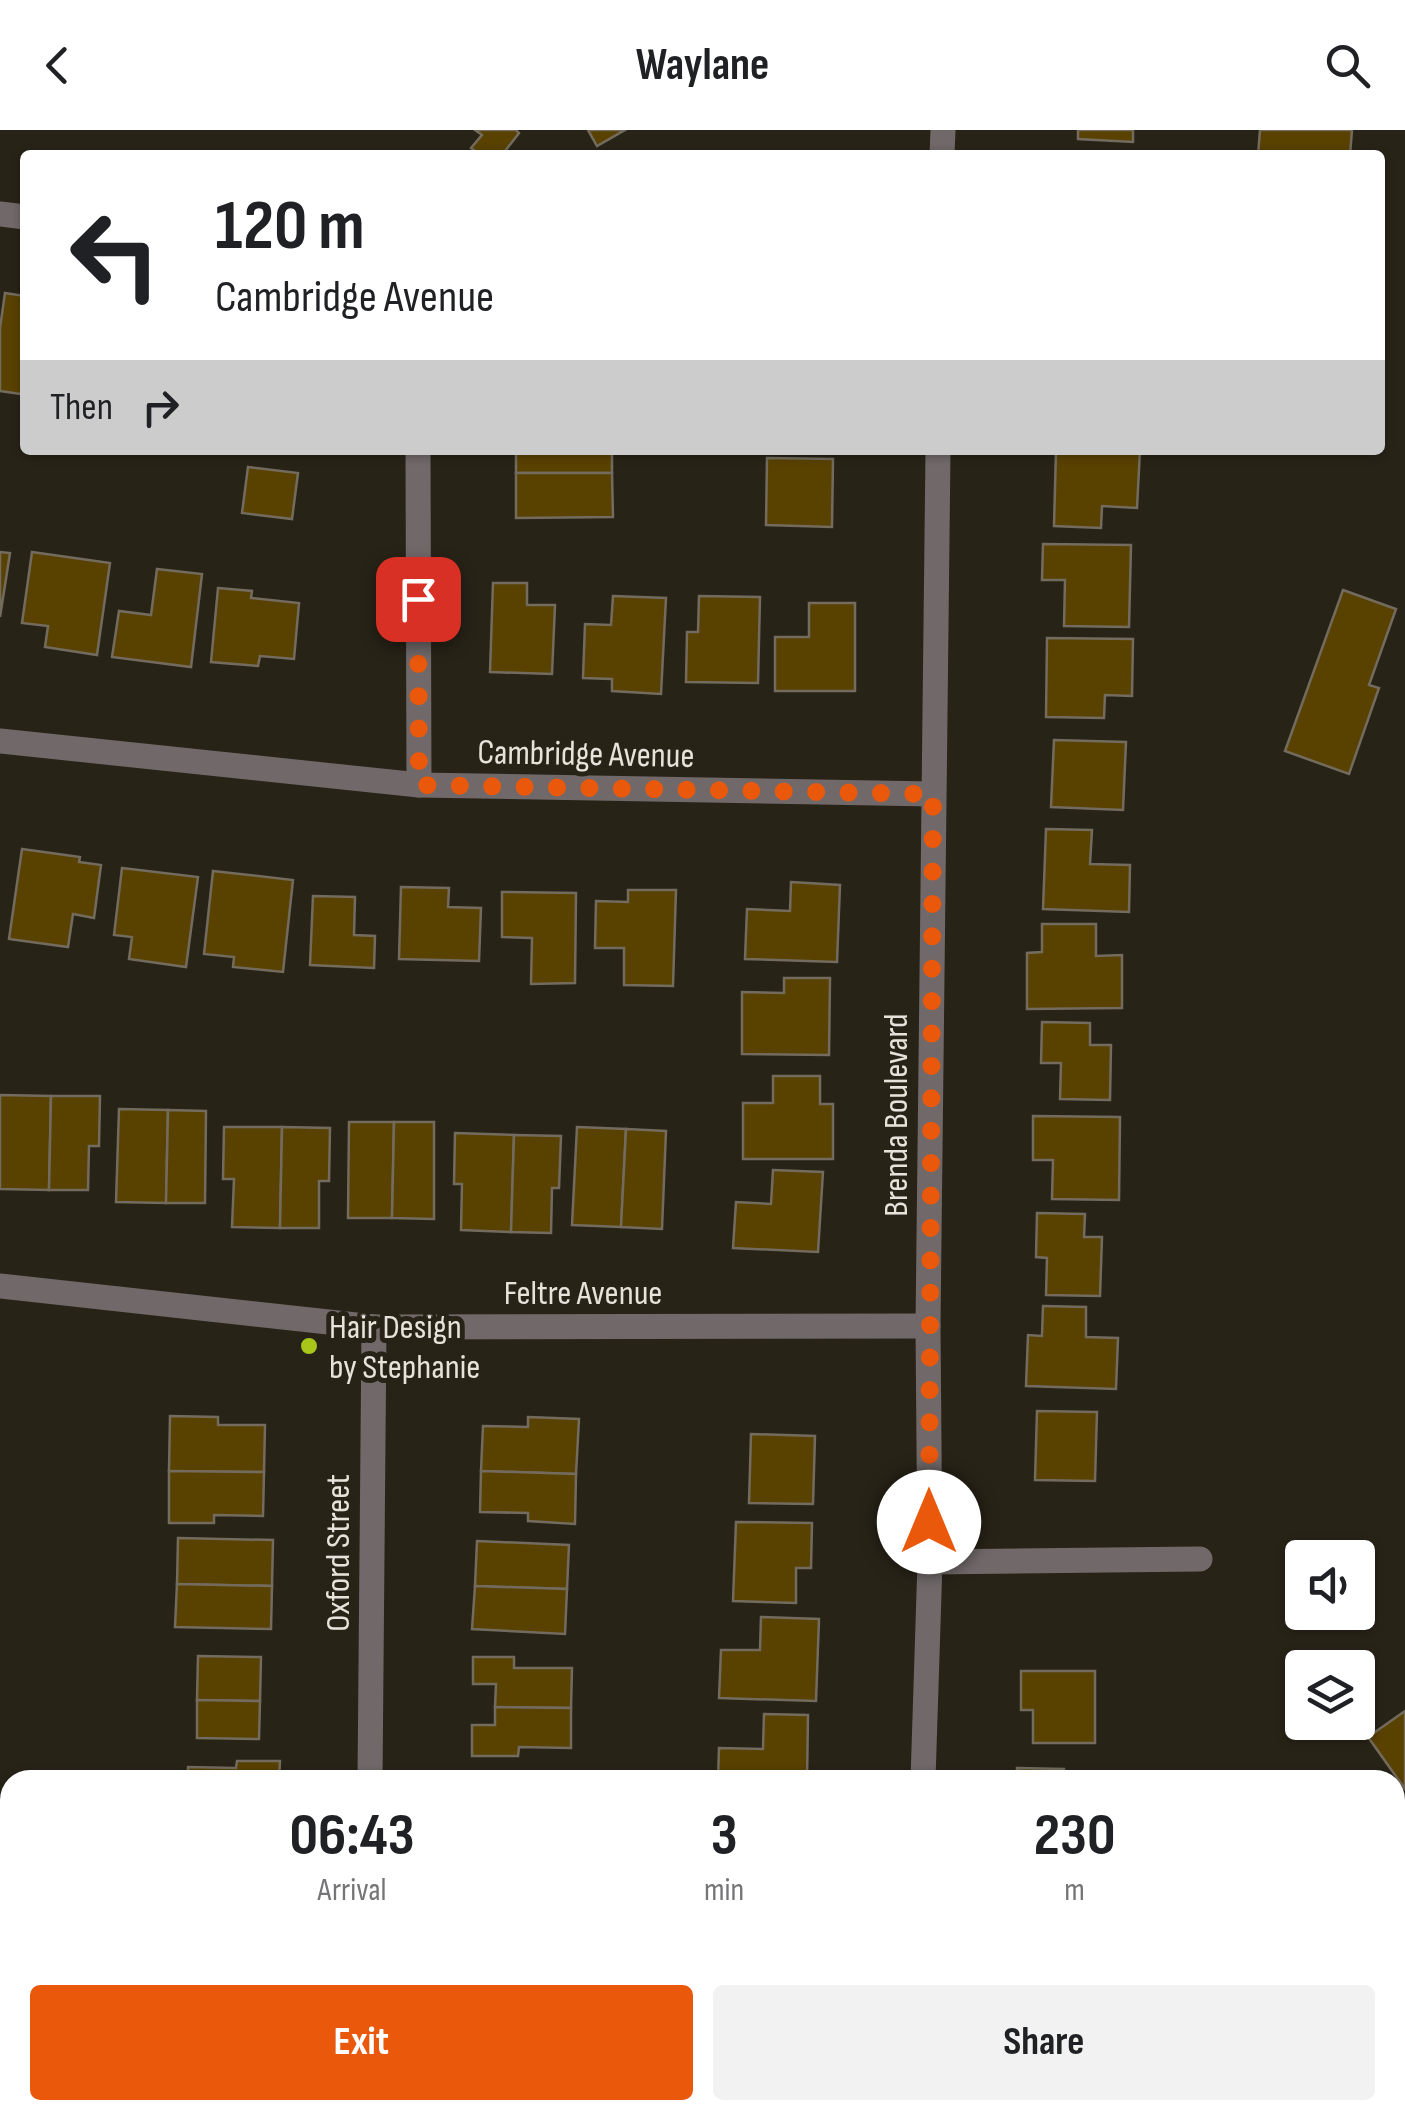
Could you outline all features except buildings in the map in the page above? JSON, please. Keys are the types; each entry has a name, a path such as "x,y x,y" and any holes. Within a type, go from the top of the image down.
{"street":[{"path":"418,455 419,785"},
{"name":"Brenda Boulevard","path":"923,1770 930,1562 928,1326 938,455"},
{"name":"Cambridge Avenue","path":"0,741 419,785 933,794"},
{"name":"Feltre Avenue","path":"0,1286 374,1327 928,1326"},
{"name":"Oxford Street","path":"370,1770 374,1327"},
{"path":"930,1562 1200,1559"}],"place":[{"name":"Hair Design by Stephanie","path":"309,1346"}],"route":[{"path":"418,599 419,785 933,794 929,1522"}]}
